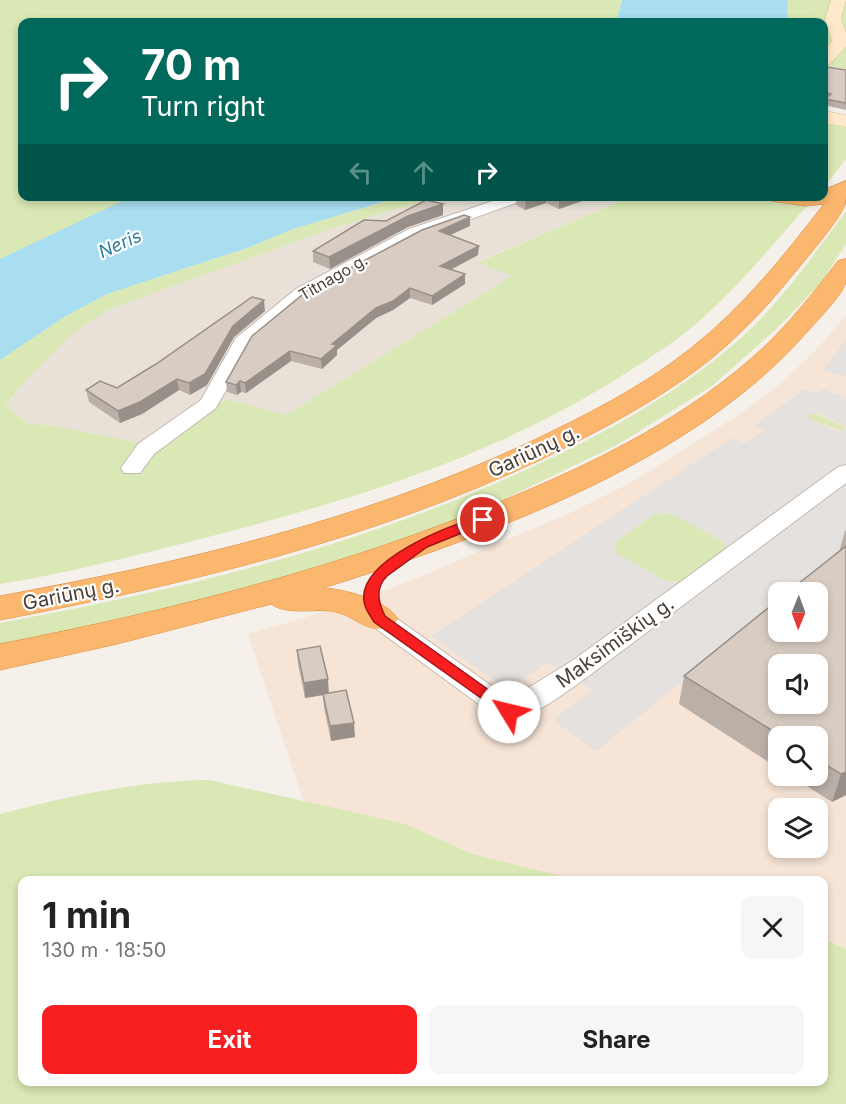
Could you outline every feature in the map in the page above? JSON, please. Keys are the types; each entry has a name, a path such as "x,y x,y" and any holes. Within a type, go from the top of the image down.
{"highway":[{"path":"828,198 846,188"},
{"name":"Gariūnų g.","path":"0,608 90,592 207,566 323,533 461,484 537,451 642,394 715,342 772,287 846,188"},
{"path":"789,201 811,210 814,218 813,234"},
{"path":"0,657 104,637 251,598 422,544 543,497 599,470 690,417 772,353 802,323 846,266"},
{"path":"380,619 371,602 374,580 422,544"},
{"path":"251,598 318,597 339,600 380,619"}],"street":[{"path":"828,56 841,42 833,19 839,0"},
{"path":"828,118 846,121"},
{"name":"Titnago g.","path":"132,468 146,449 209,404 243,342 302,293 415,233 468,213 510,201"},
{"name":"Maksimiškių g.","path":"380,619 509,712 541,695 581,668 846,472"}],"shaded area":[{"path":"424,201 621,201 479,261 512,276 286,415 226,399 157,446 27,423 6,407 20,386 72,334 108,310 336,227"},
{"path":"846,315 846,949 828,941 828,876 561,876 472,854 406,824 304,802 248,634 307,617 405,583 568,514 632,482 737,416 777,387 817,349"},
{"path":"846,340 846,377 823,370"},
{"path":"805,389 816,394 824,389 846,398 846,427 818,413 808,415 809,419 832,430 842,431 846,428 846,550 806,582 768,582 768,612 596,751 553,720 592,690 548,662 508,690 431,636 732,438 744,443 764,431 755,425","holes":["656,513 672,514 721,540 725,547 721,554 683,582 675,583 666,581 616,553 614,543"]}],"green space":[{"path":"0,0 622,0 617,18 18,18 18,201 124,201 0,259"},
{"path":"788,0 846,0 846,69 828,66 828,18 787,18"},
{"path":"828,122 846,124 846,159 828,182"},
{"path":"387,201 424,201 336,227 108,310 72,334 20,386 6,406 27,423 157,446 226,399 286,415 512,276 478,262 621,201 811,201 744,277 689,330 618,378 521,431 420,473 315,508 105,563 0,584 0,360 64,317 107,294 250,247 293,229"},
{"path":"846,211 846,244 821,283 776,329 712,386 617,445 475,513 312,571 138,618 0,645 0,623 137,596 336,543 466,496 582,443 656,401 726,351 776,302"},
{"path":"811,412 846,428 842,431 809,419 808,414"},
{"path":"656,513 672,514 721,540 725,547 721,554 683,582 666,581 616,553 614,543"},
{"path":"209,780 406,824 472,854 561,876 18,876 18,1086 828,1086 828,941 846,949 846,1104 0,1104 0,814 129,786"}],"water":[{"path":"622,0 788,0 787,18 617,18"},
{"name":"Neris","path":"122,201 387,201 293,229 250,247 107,294 64,317 0,360 0,259"}],"building":[{"path":"828,67 846,70 846,103 828,100 831,94 828,93"},
{"path":"424,201 443,204 408,216 329,257 313,251 364,220 386,221"},
{"path":"464,215 470,217 439,231 479,246 440,266 465,274 432,296 410,288 393,301 376,308 332,344 337,345 321,359 290,351 245,383 240,381 236,385 226,382 252,336 307,291 422,230"},
{"path":"252,297 264,300 233,326 205,374 189,383 177,379 140,402 118,411 86,390 100,381 117,388 156,364"},
{"path":"846,546 846,772 841,774 828,766 828,726 768,726 768,728 684,676 768,608 768,642 828,642 828,582 801,582"},
{"path":"320,646 328,679 304,683 297,650"},
{"path":"346,690 354,723 330,726 323,694"}],"route":[{"path":"483,520 422,544 382,573 374,580 371,602 380,619 509,712"}]}
